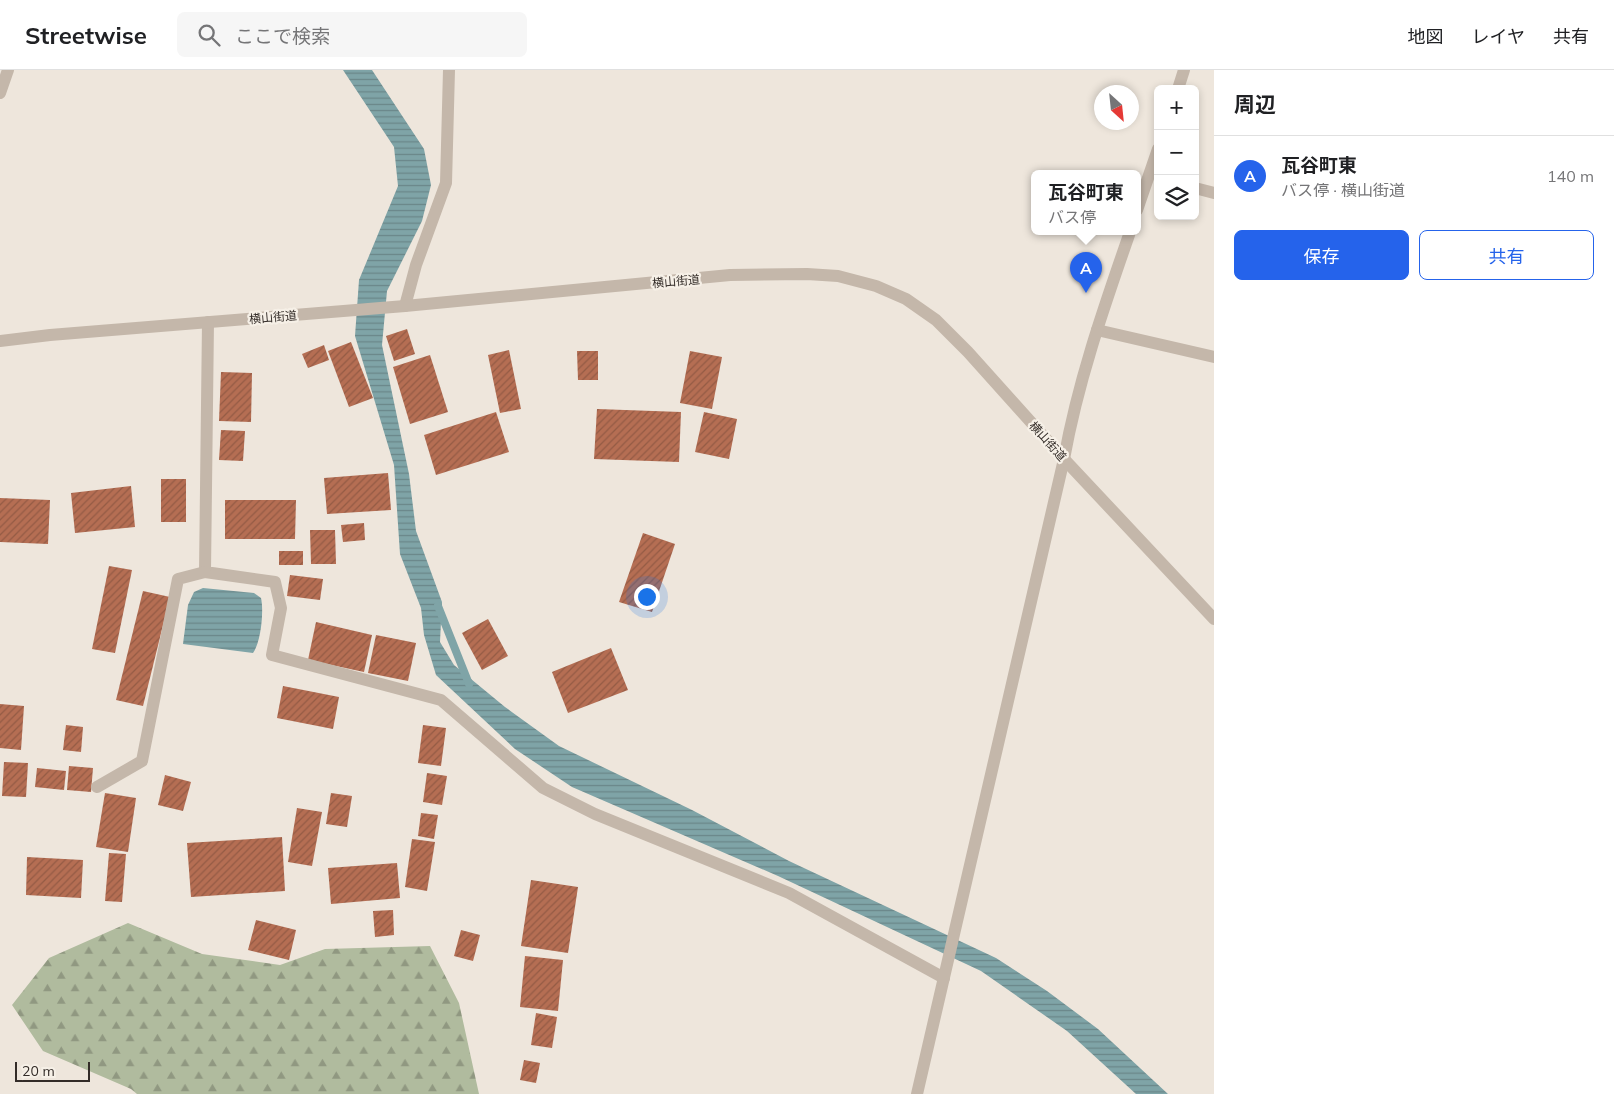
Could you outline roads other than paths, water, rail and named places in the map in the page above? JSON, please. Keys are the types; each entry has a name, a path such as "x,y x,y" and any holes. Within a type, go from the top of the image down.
{"street":[{"path":"0,93 8,70"},
{"path":"405,306 416,265 446,183 448,70"},
{"path":"1179,85 1184,70"},
{"path":"1141,202 1153,179"},
{"path":"1199,189 1214,193"},
{"path":"917,1094 1064,459 1071,418 1097,330 1129,235"},
{"name":"横山街道","path":"0,341 50,335 405,306 730,276 807,274 838,276 876,286 906,299 936,320 968,352 1064,459 1214,620"},
{"path":"205,572 208,322"},
{"path":"1097,330 1214,357"},
{"path":"97,787 142,761 178,579 205,572 275,582 281,608 272,655 441,700 543,788 596,814 789,893 944,978"}],"water":[{"path":"343,70 372,70 424,149 431,185 422,221 387,291 382,345 409,474 416,531 442,602 440,642 454,665 505,707 559,746 692,810 789,861 996,958 1047,991 1098,1029 1168,1094 1136,1094 1067,1031 981,971 778,876 572,787 515,749 436,675 424,635 421,608 400,554 394,465 355,336 359,280 398,186 394,147"},
{"path":"203,588 254,593 261,598 261,626 258,642 253,653 183,644 188,605 194,592"}],"waterway":[{"path":"438,606 469,684"}],"place":[{"name":"瓦谷町東","path":"1086,293"}]}
